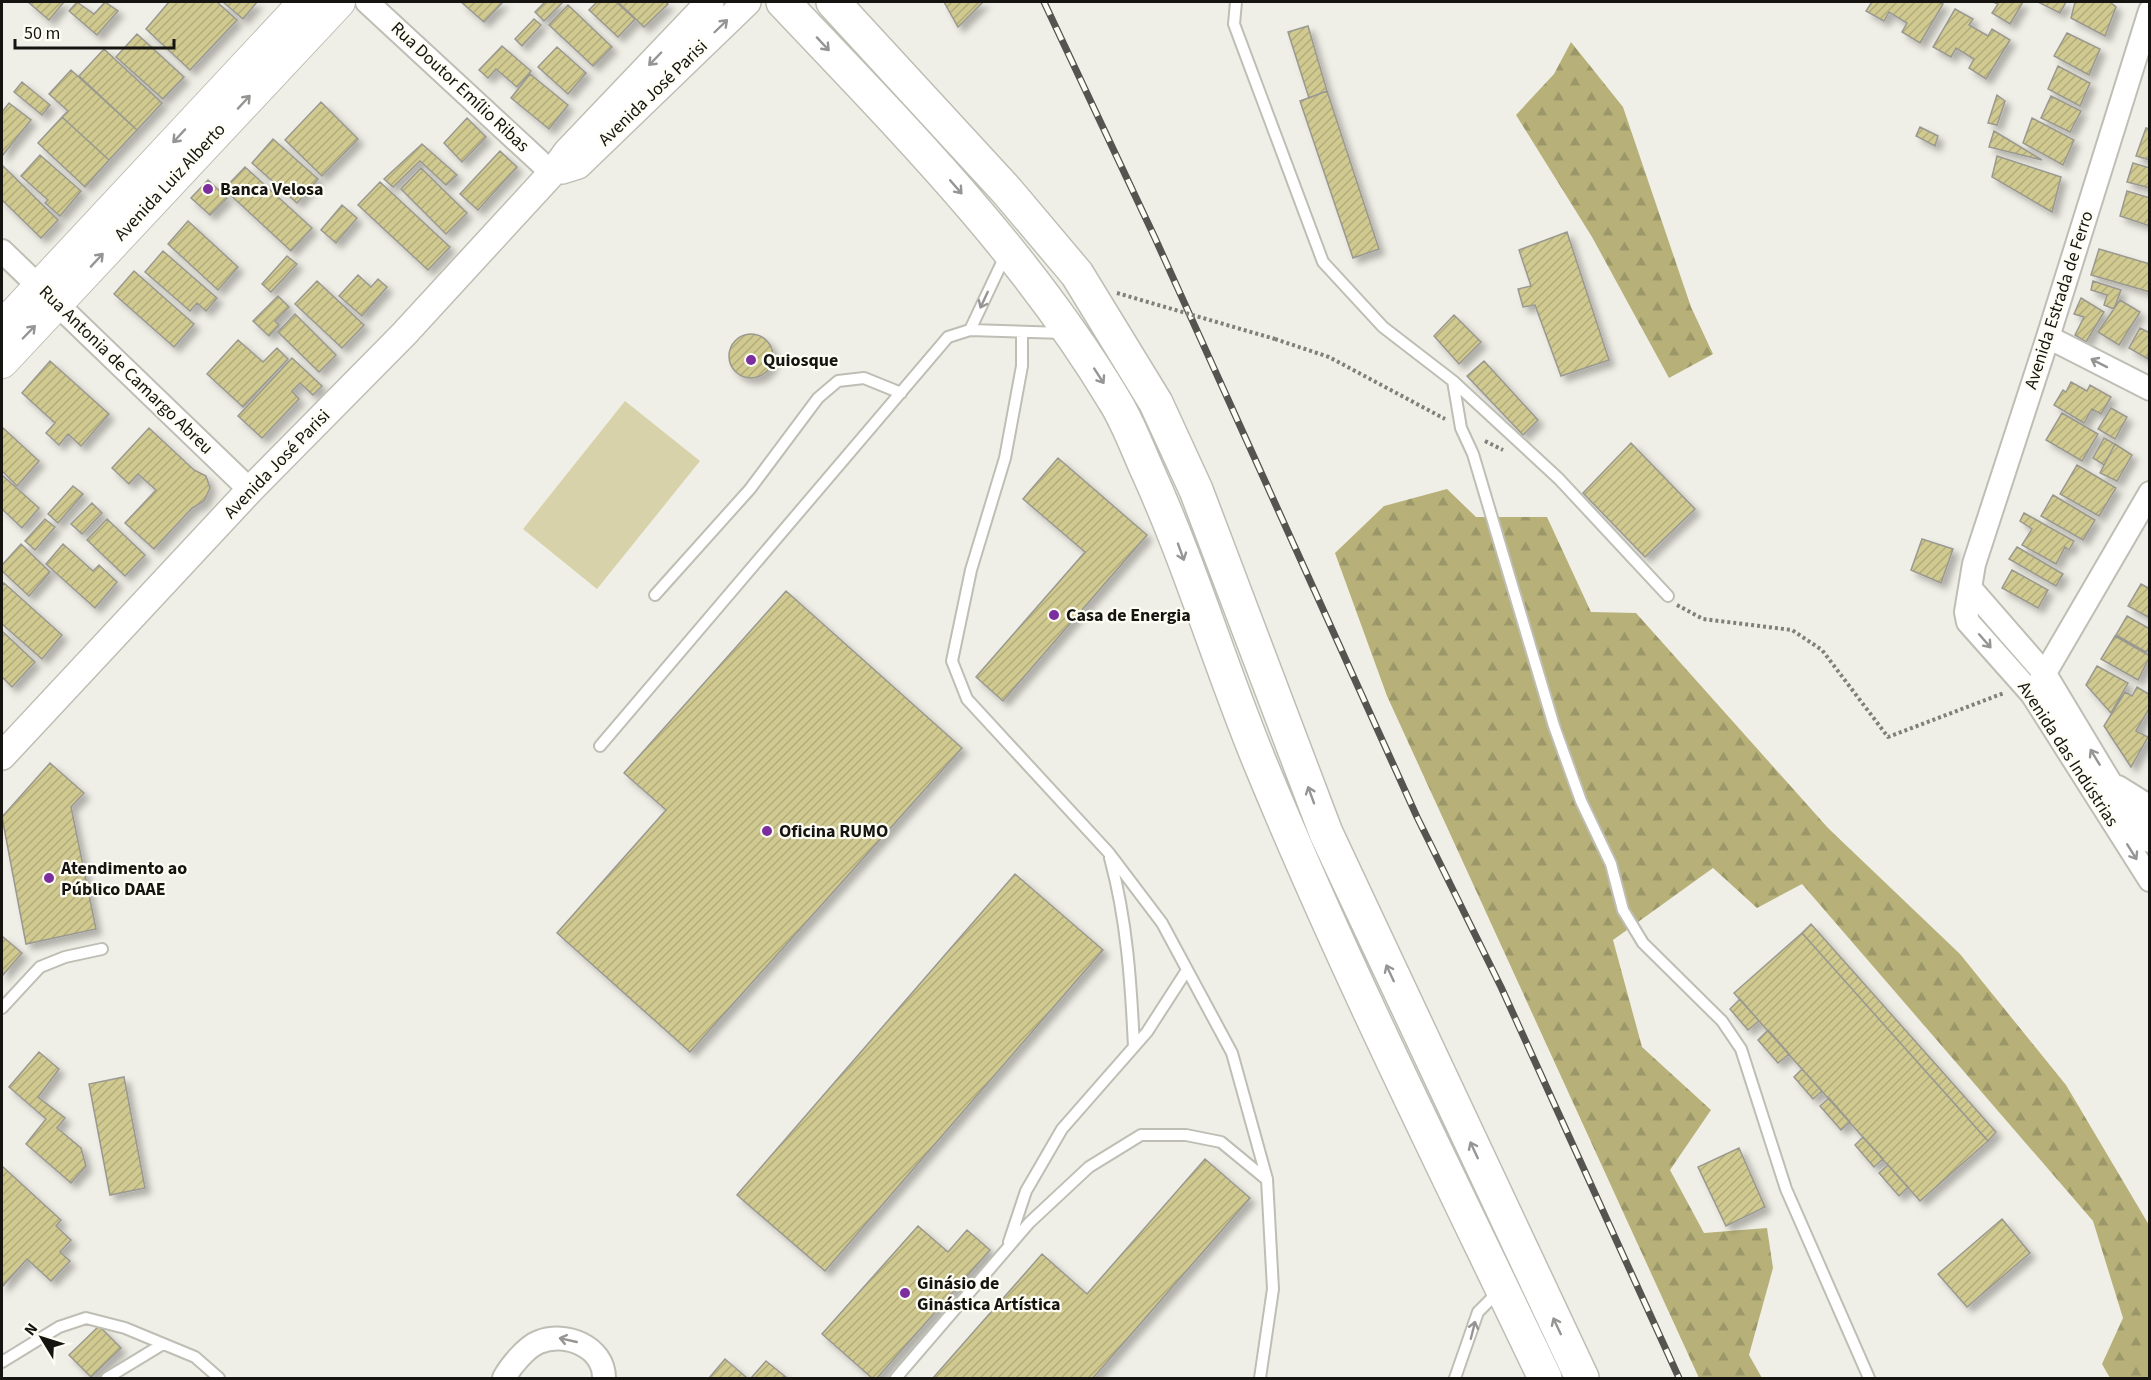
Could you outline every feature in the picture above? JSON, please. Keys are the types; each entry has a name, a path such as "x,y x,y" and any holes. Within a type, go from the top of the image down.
{"main road":[{"name":"Avenida Luiz Alberto","path":"2,362 48,295 305,2"},
{"name":"Avenida Luiz Alberto","path":"2,327 48,295 339,2"},
{"path":"783,2 925,152 1009,247 1117,404 1167,513 1236,705 1296,849 1500,1290 1545,1378"},
{"path":"833,2 1007,191 1077,274 1156,403 1196,490 1326,833 1582,1378"}],"street":[{"name":"Rua Doutor Emílio Ribas","path":"367,2 552,173"},
{"name":"Avenida José Parisi","path":"2,756 250,490 404,334 552,173 567,152 710,2"},
{"name":"Avenida José Parisi","path":"552,173 578,165 747,2"},
{"name":"Avenida Estrada de Ferro","path":"1971,589 1974,564 2048,338 2150,11"},
{"name":"Rua Antonia de Camargo Abreu","path":"2,251 250,490"},
{"path":"2048,338 2150,389"},
{"path":"2028,690 2045,674 2150,493"},
{"name":"Avenida das Indústrias","path":"1971,589 2045,674 2110,782 2150,841"},
{"name":"Avenida das Indústrias","path":"1971,589 1966,612 1968,622 2028,690 2150,880"},
{"path":"2110,782 2150,807"},
{"path":"504,1378 508,1369 537,1342 563,1337 588,1347 604,1369 604,1378"}],"lane":[{"path":"1236,2 1234,24 1323,262 1383,327 1453,381 1559,478 1668,596"},
{"path":"970,330 1009,247"},
{"path":"600,746 948,337 970,330 1070,333"},
{"path":"1022,332 1022,366 1005,458 971,570 952,660 968,699 1109,853 1162,923 1232,1053 1267,1179 1273,1290 1260,1378"},
{"path":"655,595 750,489 818,398 838,381 864,378 901,393"},
{"path":"1453,381 1461,428 1473,454 1554,726 1581,801 1611,864 1623,910 1643,943 1722,1021 1741,1049 1786,1189 1869,1378"},
{"path":"1109,853 1118,886 1131,969 1134,1047"},
{"path":"2,1008 40,967 64,957 102,949"},
{"path":"1007,1248 1026,1191 1062,1129 1147,1032 1187,970"},
{"path":"896,1378 1029,1223 1089,1167 1141,1135 1186,1135 1221,1142 1267,1179"},
{"path":"1455,1378 1478,1312 1500,1290"},
{"path":"2,1362 59,1327 86,1318 125,1328 195,1357 219,1378"},
{"path":"107,1378 163,1344"}],"path":[{"path":"1117,293 1329,357 1506,452"},
{"path":"1668,596 1683,610 1702,619 1792,630 1822,650 1888,737 2028,690"}],"green space":[{"path":"1571,42 1623,107 1691,307 1713,354 1669,378 1592,237 1516,115 1554,74"},
{"path":"1447,489 1476,517 1547,517 1591,612 1636,613 1828,828 1960,954 2066,1085 2149,1225 2149,1378 2110,1378 2102,1364 2123,1318 2093,1221 1802,884 1757,908 1713,868 1613,940 1642,1047 1711,1110 1670,1170 1704,1233 1767,1228 1773,1268 1749,1355 1762,1378 1699,1378 1387,696 1335,553 1384,506"}],"shaded area":[{"path":"625,401 700,461 597,589 523,529"}],"building":[{"path":"28,2 64,2 49,20"},
{"path":"77,2 94,14 105,2 118,11 97,35 69,11"},
{"path":"169,2 217,2 237,20 190,70 146,29"},
{"path":"223,2 257,2 243,19"},
{"path":"461,2 503,2 484,22"},
{"path":"545,2 563,2 544,21 535,12"},
{"path":"597,2 616,2 635,19 618,37 589,10"},
{"path":"618,2 665,2 668,4 644,27"},
{"path":"944,2 983,2 958,27"},
{"path":"1872,2 1939,2 1943,4 1920,43 1902,32 1907,23 1889,12 1884,21 1866,11"},
{"path":"1993,2 2023,2 2010,24 1992,13 1998,4"},
{"path":"2038,2 2066,2 2060,13"},
{"path":"2075,2 2110,2 2116,7 2105,36 2071,18"},
{"path":"568,5 612,47 593,66 549,25"},
{"path":"1955,9 1973,19 1969,25 1988,36 1992,29 2010,40 1986,79 1969,68 1974,59 1956,48 1951,57 1933,47"},
{"path":"534,19 541,25 522,46 515,39"},
{"path":"1308,26 1327,91 1309,98 1288,32"},
{"path":"2067,33 2100,49 2089,75 2054,56"},
{"path":"137,34 184,77 163,99 116,57"},
{"path":"502,46 531,71 517,87 496,69 488,78 479,70"},
{"path":"557,47 586,73 568,94 538,67"},
{"path":"104,49 162,103 137,130 79,76"},
{"path":"2058,66 2090,83 2080,106 2048,89"},
{"path":"71,70 137,130 109,160 62,117 68,111 49,94"},
{"path":"530,74 568,105 549,129 511,98"},
{"path":"22,82 50,105 42,115 14,92"},
{"path":"1327,91 1379,249 1353,258 1300,101"},
{"path":"1997,95 2005,101 1997,125 1988,123"},
{"path":"2051,96 2081,111 2070,132 2041,118"},
{"path":"321,102 358,139 322,176 285,140"},
{"path":"9,103 31,120 2,156 2,112"},
{"path":"62,117 109,160 85,187 38,143"},
{"path":"467,118 486,137 462,162 444,143"},
{"path":"2032,118 2074,140 2063,165 2023,143"},
{"path":"1920,127 1938,136 1935,146 1916,136"},
{"path":"2146,128 2150,129 2150,160 2136,156"},
{"path":"1994,131 2042,160 1989,147"},
{"path":"273,139 318,179 297,203 252,163"},
{"path":"422,144 457,175 446,185 420,161 393,187 384,179"},
{"path":"500,151 517,167 478,210 460,194"},
{"path":"40,155 81,191 60,216 45,203 48,200 21,176"},
{"path":"1997,156 2061,177 2052,212 1992,177"},
{"path":"2133,163 2150,168 2150,188 2127,182"},
{"path":"2,165 58,220 41,238 2,200"},
{"path":"245,167 312,228 291,251 224,189"},
{"path":"421,168 467,213 446,234 401,189"},
{"name":"Banca Velosa","path":"208,180 227,198 210,215 191,198"},
{"path":"380,182 450,247 428,270 358,205"},
{"path":"2127,191 2150,198 2150,226 2120,216"},
{"path":"342,205 357,218 336,243 321,230"},
{"path":"188,221 238,267 218,290 168,244"},
{"path":"1567,232 1609,360 1561,376 1535,305 1523,307 1518,289 1531,286 1519,250"},
{"path":"2099,249 2150,264 2150,292 2091,275"},
{"path":"163,251 217,298 206,311 197,303 190,311 145,272"},
{"path":"287,256 297,264 271,292 262,284"},
{"path":"134,271 194,324 174,347 114,294"},
{"path":"358,275 371,287 378,279 387,287 362,316 339,296"},
{"path":"317,281 364,325 342,348 295,304"},
{"path":"2093,281 2121,290 2114,309 2104,305 2107,295 2091,290"},
{"path":"278,296 289,307 275,321 279,325 269,336 253,321"},
{"path":"2081,298 2104,312 2086,342 2075,335 2084,317 2074,314"},
{"path":"2120,300 2140,312 2119,345 2098,332"},
{"path":"295,314 336,355 319,372 278,332"},
{"path":"1454,315 1481,342 1459,364 1434,336"},
{"path":"2140,328 2150,333 2148,359 2129,348"},
{"name":"Quiosque","path":"751,334 760,335 767,340 772,347 772,365 767,372 760,377 751,378 742,377 735,372 730,365 729,356 730,347 735,340 742,335"},
{"path":"238,340 263,362 277,348 288,359 243,407 207,374"},
{"path":"292,358 322,386 313,395 300,383 292,391 299,399 262,438 238,416"},
{"path":"50,361 109,414 81,446 68,434 59,445 46,433 55,423 22,393"},
{"path":"1484,361 1538,420 1523,435 1467,376"},
{"path":"2071,382 2087,391 2090,385 2111,397 2101,414 2092,409 2084,423 2054,405 2063,390 2066,392"},
{"path":"2111,408 2127,417 2115,439 2098,429"},
{"path":"2062,413 2098,434 2082,461 2046,440"},
{"path":"2,427 39,461 17,486 2,471"},
{"path":"149,428 194,470 206,476 210,488 204,501 192,508 154,549 125,523 156,490 138,474 129,484 112,468"},
{"path":"2104,438 2115,444 2104,465 2093,458"},
{"path":"1631,443 1695,509 1645,557 1583,493"},
{"path":"2115,444 2132,455 2117,481 2100,473"},
{"name":"Casa de Energia","path":"1058,458 1147,535 1003,701 976,677 1085,552 1023,499"},
{"path":"2077,465 2116,488 2099,516 2060,494"},
{"path":"2,475 39,508 22,528 2,509"},
{"path":"73,486 83,494 58,523 48,514"},
{"path":"2053,495 2095,520 2083,540 2041,516"},
{"path":"92,503 102,513 82,534 71,524"},
{"path":"2024,513 2074,541 2069,550 2065,547 2056,564 2022,545 2032,529 2020,521"},
{"path":"45,519 55,527 35,550 25,541"},
{"path":"107,519 145,555 125,576 87,540"},
{"path":"1922,539 1953,549 1941,583 1911,570"},
{"path":"21,544 50,572 29,596 2,571 2,565"},
{"path":"63,544 93,571 99,565 117,582 95,608 46,564"},
{"path":"2017,547 2063,574 2056,586 2009,559"},
{"path":"2012,570 2048,590 2038,608 2002,588"},
{"path":"4,583 62,635 42,659 2,624 2,586"},
{"path":"2141,584 2150,589 2150,618 2128,606"},
{"name":"Oficina RUMO","path":"786,591 962,748 690,1052 557,933 666,810 624,773"},
{"path":"2127,616 2150,629 2150,646 2146,652 2116,635"},
{"path":"2,631 35,662 12,687 2,677"},
{"path":"2115,636 2150,656 2138,680 2101,659"},
{"path":"2097,666 2128,683 2111,713 2086,685"},
{"path":"2137,687 2150,695 2150,707 2136,731 2148,737 2131,767 2104,726 2125,692 2132,696"},
{"name":"Atendimento ao Público DAAE","path":"50,763 84,793 71,807 96,929 26,944 2,817"},
{"path":"1015,874 1103,950 825,1271 737,1195"},
{"path":"1811,924 1996,1132 1988,1141 1802,933"},
{"path":"1802,933 1988,1141 1920,1201 1734,993"},
{"path":"2,936 22,953 2,976"},
{"path":"1740,999 1759,1021 1748,1030 1730,1009"},
{"path":"1768,1030 1789,1054 1778,1063 1758,1040"},
{"path":"39,1052 59,1069 38,1097 65,1118 57,1128 81,1148 86,1166 71,1183 26,1144 46,1119 9,1087"},
{"path":"1802,1069 1822,1091 1813,1099 1794,1077"},
{"path":"124,1077 145,1188 110,1195 89,1084"},
{"path":"1829,1098 1850,1122 1841,1130 1820,1106"},
{"path":"1863,1137 1883,1159 1874,1167 1855,1145"},
{"path":"1739,1148 1765,1207 1726,1226 1698,1167"},
{"path":"1205,1159 1250,1198 1093,1378 933,1378 1042,1254 1087,1294"},
{"path":"1888,1165 1908,1187 1899,1196 1879,1173"},
{"path":"2,1166 61,1220 56,1226 71,1240 60,1252 70,1261 51,1281 27,1259 2,1287"},
{"path":"2002,1219 2030,1253 1967,1307 1938,1274"},
{"name":"Ginásio de Ginástica Artística","path":"918,1226 948,1252 967,1230 990,1250 877,1378 872,1378 822,1334"},
{"path":"99,1326 121,1348 91,1377 69,1355"},
{"path":"725,1359 747,1378 709,1378"},
{"path":"766,1361 787,1378 751,1378"}],"railway":[{"path":"1044,2 1155,238 1417,817 1501,987 1679,1378"}],"place":[{"name":"Banca Velosa","path":"208,189"},
{"name":"Quiosque","path":"751,360"},
{"name":"Casa de Energia","path":"1054,615"},
{"name":"Oficina RUMO","path":"767,831"},
{"name":"Atendimento ao Público DAAE","path":"49,878"},
{"name":"Ginásio de Ginástica Artística","path":"905,1293"}]}
